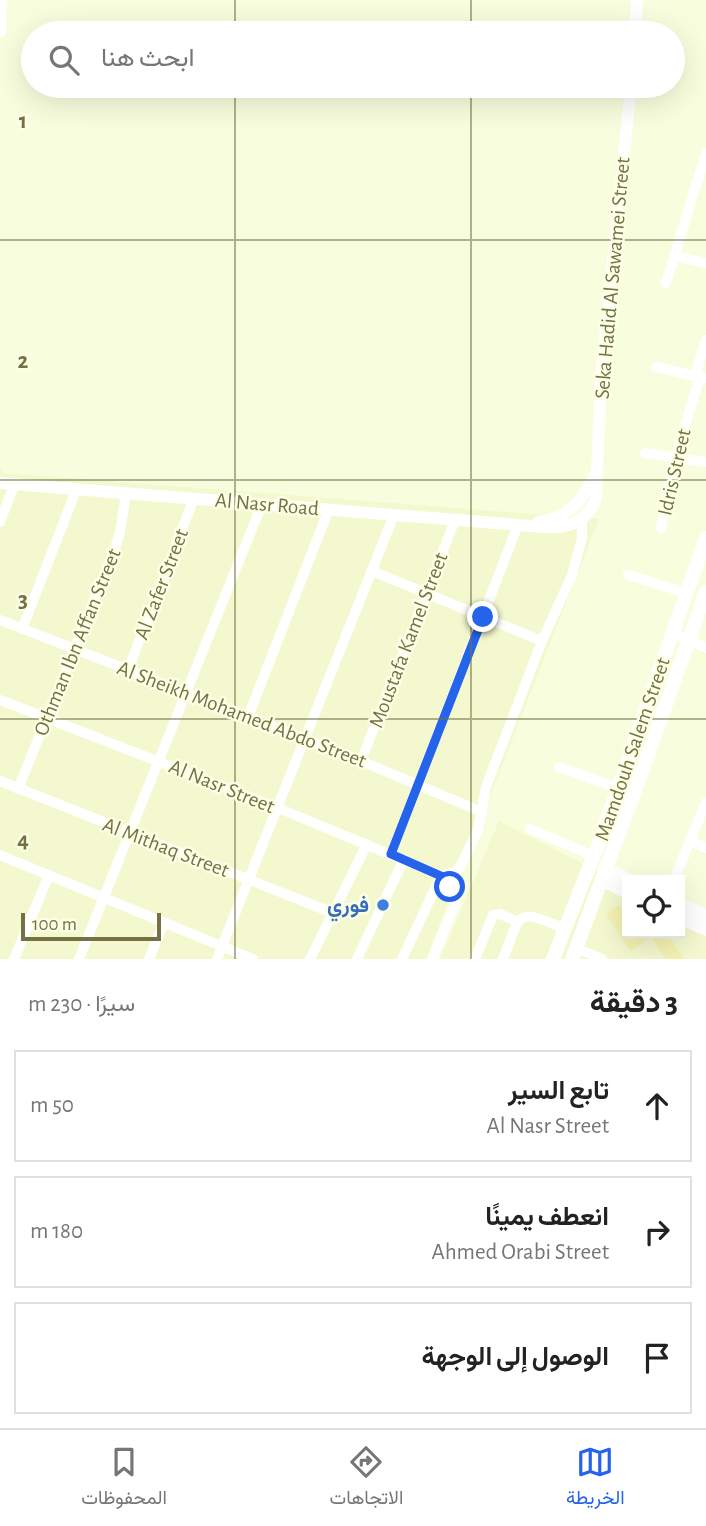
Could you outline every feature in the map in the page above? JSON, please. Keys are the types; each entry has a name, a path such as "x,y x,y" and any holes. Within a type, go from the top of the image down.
{"main road":[{"name":"Mamdouh Salem Street","path":"553,959 594,856 706,538"},
{"name":"Mamdouh Salem Street","path":"574,954 706,592"},
{"path":"624,771 640,778"},
{"path":"604,875 622,879"},
{"path":"604,875 622,888"},
{"path":"685,907 706,917"},
{"path":"685,919 706,929"}],"street":[{"path":"0,31 1,0"},
{"path":"636,21 637,0"},
{"name":"Seka Hadid Al Sawamei Street","path":"582,519 596,498 601,377 630,98"},
{"path":"666,283 706,153"},
{"path":"674,256 706,263"},
{"name":"Idris Street","path":"661,528 675,458 701,377 706,340"},
{"path":"656,367 701,377"},
{"path":"645,453 706,462"},
{"name":"Seka Hadid Al Sawamei Street","path":"519,525 564,516 576,507 598,471"},
{"name":"Al Nasr Road","path":"0,477 15,483"},
{"name":"Al Nasr Road","path":"0,483 519,525"},
{"path":"0,522 15,483"},
{"path":"22,629 77,488"},
{"name":"Othman Ibn Affan Street","path":"18,789 120,532 126,493"},
{"name":"Al Zafer Street","path":"128,670 194,498"},
{"path":"79,959 262,504"},
{"path":"248,717 329,509"},
{"path":"217,959 394,515"},
{"path":"391,854 519,525 560,528 582,519 578,557 542,641 486,788 478,830 460,867 455,872 441,876 402,959"},
{"name":"Moustafa Kamel Street","path":"361,761 455,520"},
{"path":"372,571 542,641"},
{"path":"628,575 687,593"},
{"name":"Al Sheikh Mohamed Abdo Street","path":"0,620 361,761 482,812"},
{"path":"673,633 706,648"},
{"name":"Al Nasr Street","path":"0,701 278,808 441,876"},
{"path":"559,767 618,788"},
{"name":"Al Mithaq Street","path":"0,781 333,913"},
{"path":"676,875 706,802"},
{"path":"530,829 594,856"},
{"path":"690,841 706,848"},
{"path":"310,959 367,844"},
{"path":"0,855 253,959"},
{"path":"356,959 404,859"},
{"path":"15,959 48,875"},
{"path":"432,959 455,905 452,891 441,876"},
{"path":"475,959 494,915 500,914 518,922"},
{"path":"503,959 518,922 524,917 532,915 565,929"},
{"path":"149,959 164,922"},
{"path":"574,954 602,959"}],"shaded area":[{"path":"0,468 3,473 599,519 426,959 0,959"},
{"path":"499,821 622,883 622,938 685,938 685,912 706,922 706,959 440,959"}],"building":[{"path":"619,905 622,910 622,938 650,938 630,951 606,914"},
{"path":"652,938 669,938 684,959 666,959"}],"place":[{"name":"فوري","path":"383,905"}],"route":[{"path":"450,887 443,881 442,876 391,854 483,617"}]}
